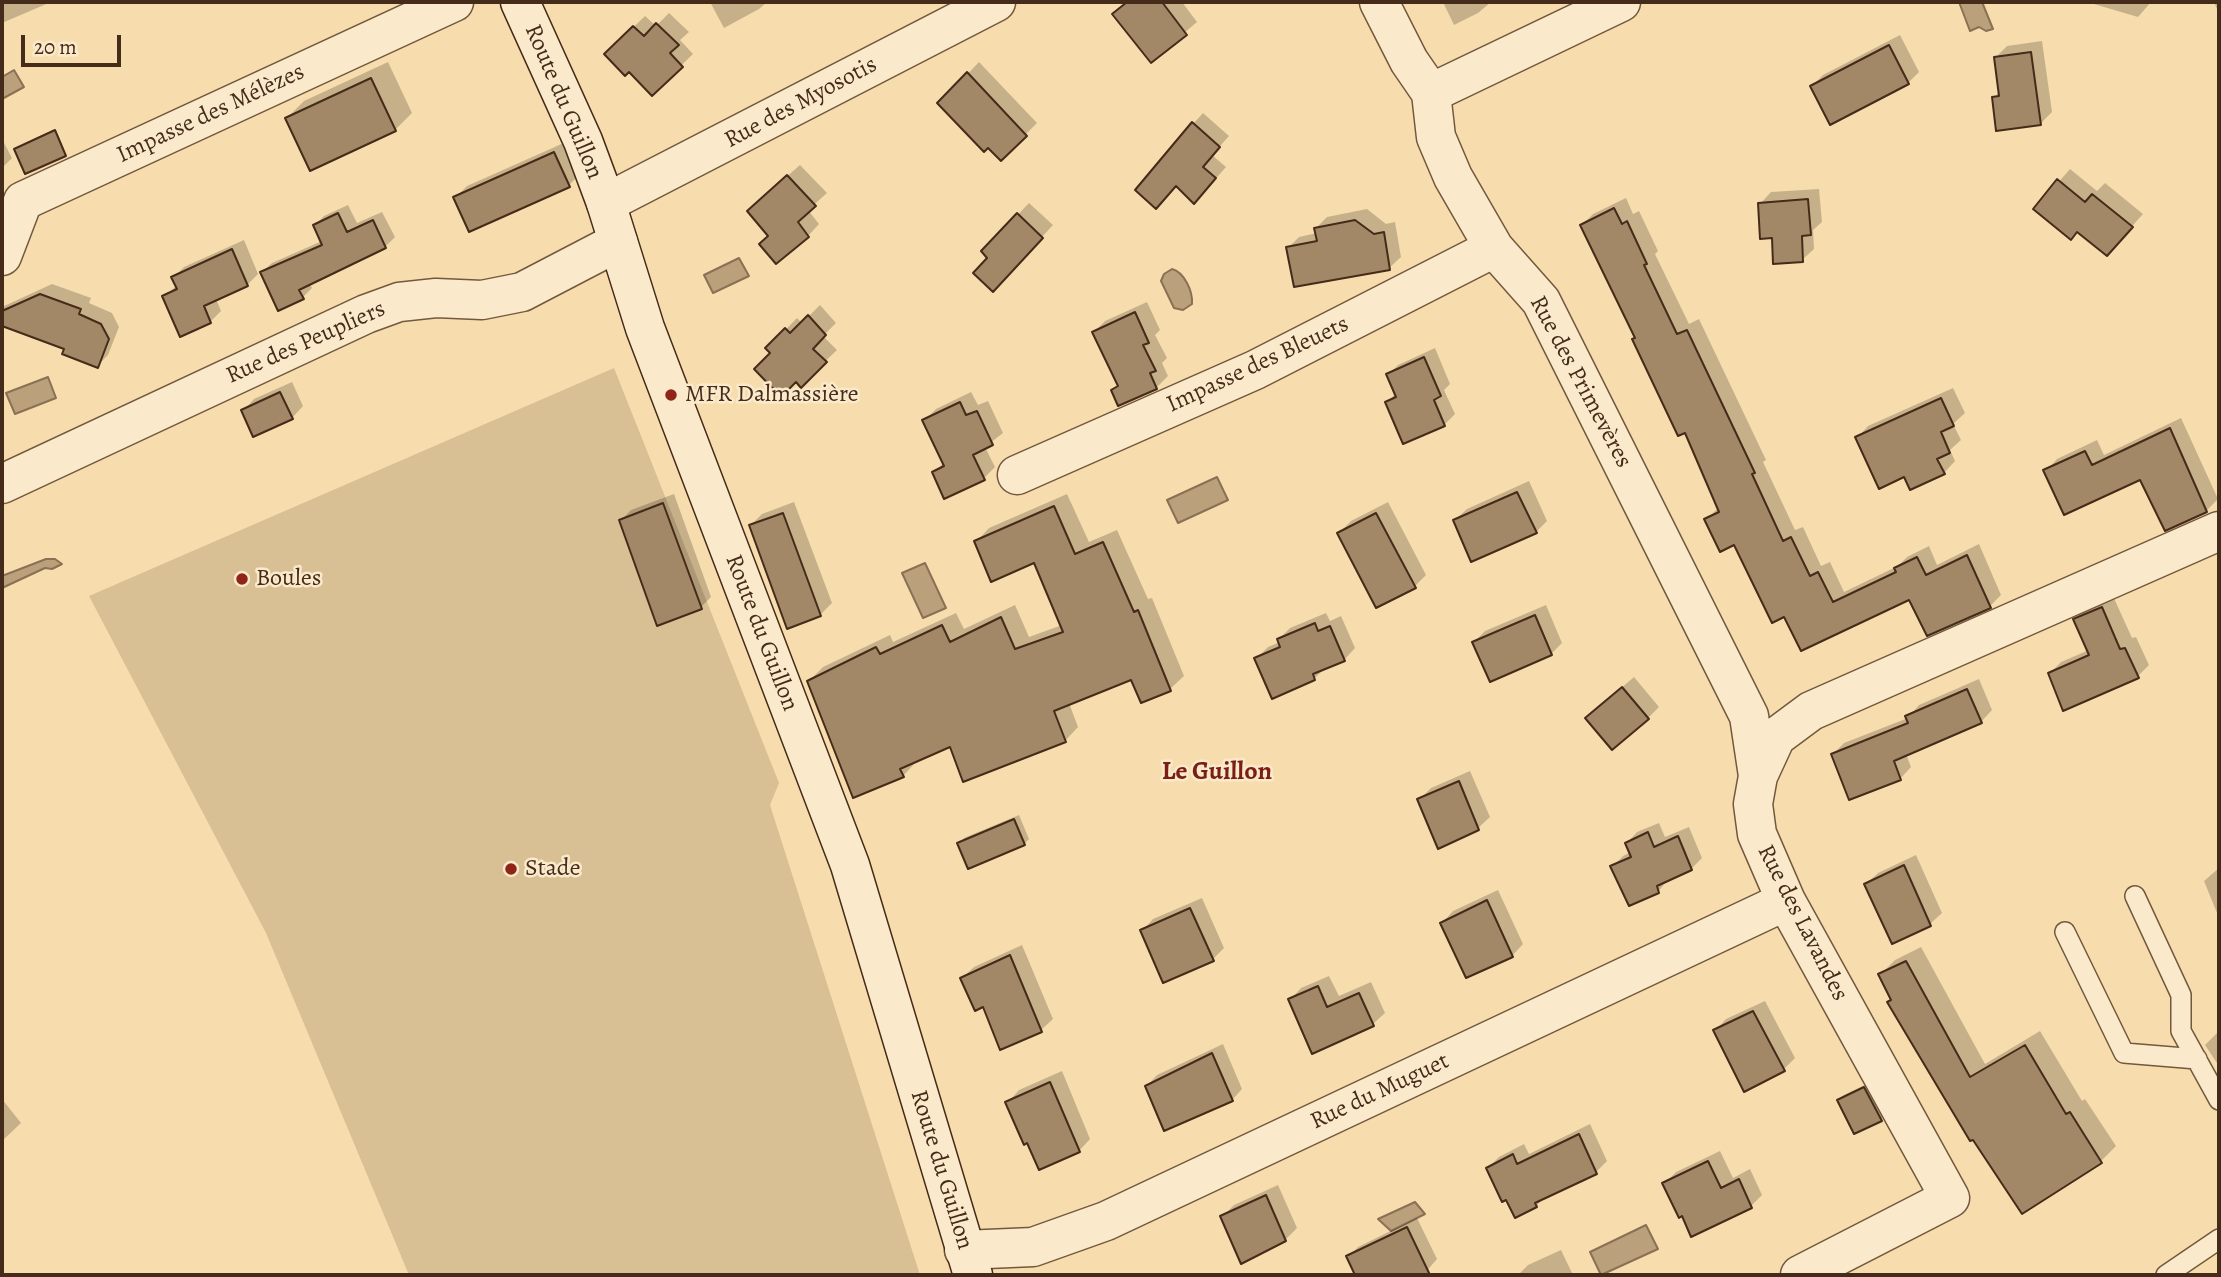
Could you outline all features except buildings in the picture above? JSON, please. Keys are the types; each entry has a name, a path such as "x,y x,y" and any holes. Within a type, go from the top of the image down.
{"street":[{"name":"Impasse des Mélèzes","path":"2,256 23,201 454,2"},
{"name":"Route du Guillon","path":"520,2 583,141 606,203 645,328 850,865 968,1263"},
{"name":"Rue des Myosotis","path":"606,203 996,2"},
{"name":"Rue des Primevères","path":"1379,2 1409,61 1431,93 1436,137 1453,177 1494,248 1541,301 1749,716 1758,776"},
{"path":"1431,93 1621,2"},
{"name":"Rue des Peupliers","path":"2,484 366,314 399,302 436,298 482,300 522,292 618,242"},
{"name":"Impasse des Bleuets","path":"1017,475 1255,370 1494,248"},
{"name":"Rue des Lavandes","path":"1800,1275 1951,1198 1786,901 1757,834 1754,804 1758,776 1776,737 1811,711 2219,531"},
{"name":"Rue du Muguet","path":"968,1263 1033,1247 1106,1221 1786,901"}],"lane":[{"path":"2135,896 2181,995 2181,1031 2219,1100"},
{"path":"2065,932 2124,1053 2197,1059"},
{"path":"2166,1275 2219,1240"}],"shaded area":[{"path":"1959,2 1982,2 1993,29 1986,31 1979,27 1970,31"},
{"path":"14,70 24,87 2,99 2,77"},
{"path":"739,258 749,276 713,293 704,275"},
{"path":"1172,269 1184,278 1191,293 1192,304 1183,310 1174,308 1161,281 1164,274"},
{"name":"Stade","path":"614,368 779,783 770,805 920,1275 409,1275 266,933 89,596"},
{"path":"48,377 56,398 15,414 6,393"},
{"path":"1217,477 1228,500 1178,523 1167,500"},
{"path":"46,559 55,559 62,564 52,569 45,568 2,588 2,576"},
{"path":"925,563 946,608 923,618 902,573"},
{"path":"1415,1202 1425,1214 1391,1231 1378,1219"},
{"path":"1646,1225 1658,1249 1601,1275 1590,1252"}],"place":[{"name":"MFR Dalmassière","path":"671,395"},
{"name":"Boules","path":"242,579"},
{"name":"Stade","path":"511,869"}],"district":[{"name":"Le Guillon","path":"1217,773"}]}
